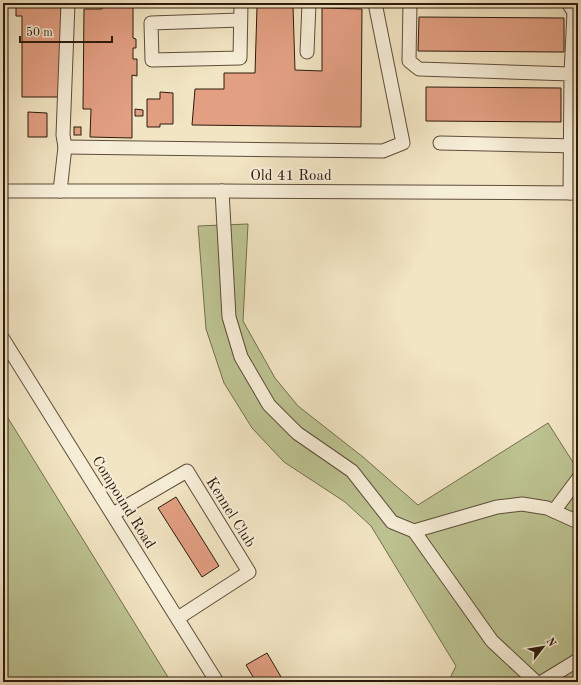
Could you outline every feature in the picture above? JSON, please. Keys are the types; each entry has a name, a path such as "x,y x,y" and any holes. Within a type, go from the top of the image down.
{"street":[{"path":"60,191 65,147 63,135 68,3"},
{"path":"240,20 151,23 152,60 240,58 241,3"},
{"path":"307,52 309,3"},
{"path":"65,147 383,151 403,143 375,3"},
{"path":"410,3 409,61 419,69 575,75"},
{"path":"568,3 574,12 574,193"},
{"path":"440,143 574,146"},
{"name":"Old 41 Road","path":"3,191 574,193"},
{"path":"222,191 228,317 241,357 269,405 297,432 352,471 392,522 414,531 492,642 536,682"},
{"name":"Compound Road","path":"3,339 217,682"},
{"name":"Kennel Club","path":"113,514 187,471 249,572 178,618"},
{"path":"554,511 578,479"},
{"path":"414,531 497,507 522,504 554,511 578,522"},
{"path":"542,682 578,660"}],"green space":[{"path":"248,224 243,321 275,378 298,406 363,457 418,505 548,423 578,470 578,682 448,682 456,666 371,526 345,502 284,462 252,428 224,383 206,329 198,226"},
{"path":"3,410 171,682 3,682"}],"building":[{"path":"16,3 61,4 60,97 22,97 22,16 16,16"},
{"path":"102,3 138,3 138,6 133,6 133,38 136,39 136,48 133,48 133,59 137,59 137,76 132,75 132,138 90,137 91,109 83,109 84,9 102,9"},
{"path":"293,6 295,70 322,71 322,8 362,9 361,127 192,125 195,89 224,89 224,73 255,73 257,7"},
{"path":"419,17 564,18 564,52 418,51"},
{"path":"426,87 561,88 561,122 426,121"},
{"path":"160,92 173,93 173,124 160,124 160,127 147,127 147,99 160,99"},
{"path":"135,109 143,110 143,116 135,116"},
{"path":"28,112 47,113 47,137 28,137"},
{"path":"74,127 81,127 81,135 74,135"},
{"path":"176,497 219,566 202,577 158,508"},
{"path":"267,653 284,682 256,682 246,665"}]}
